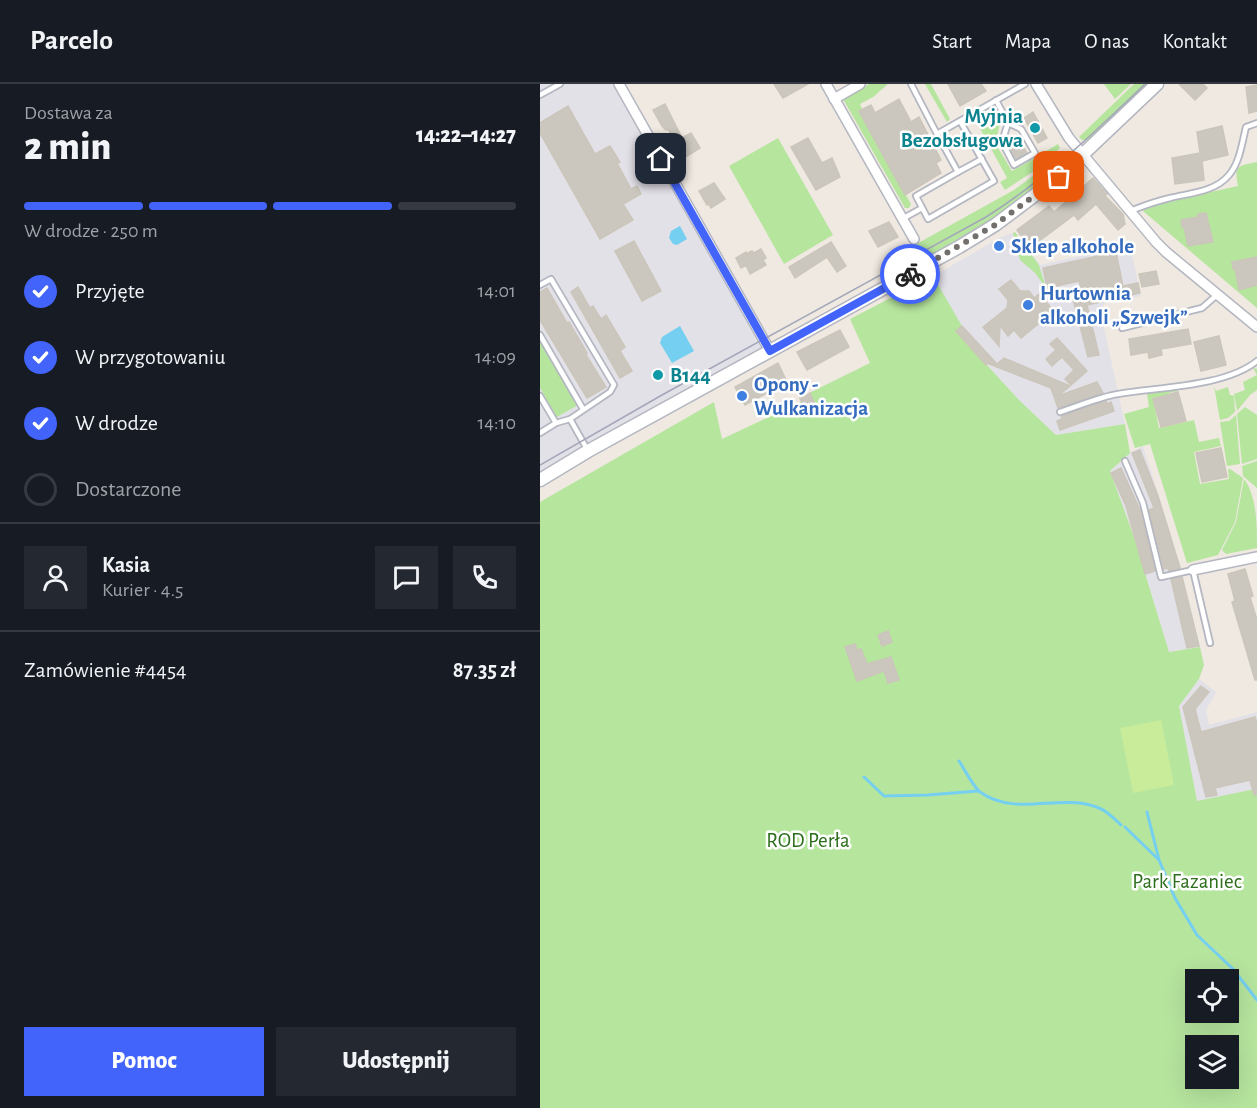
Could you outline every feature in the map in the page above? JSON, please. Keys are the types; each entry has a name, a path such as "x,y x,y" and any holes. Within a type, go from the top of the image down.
{"street":[{"path":"619,84 770,351"},
{"path":"826,84 914,239"},
{"path":"834,99 860,84"},
{"path":"1036,84 1068,137 1166,252 1257,327"},
{"path":"540,480 588,451 995,225 1038,194 1083,156 1157,84"},
{"path":"1193,570 1257,558"}],"lane":[{"path":"540,95 560,84"},
{"path":"911,84 958,172"},
{"path":"937,134 1025,84"},
{"path":"996,100 1008,123 1021,129 1035,153 1014,165 1002,142 1008,123"},
{"path":"960,121 982,159 994,182 928,219 916,196 982,159"},
{"path":"1130,211 1216,186 1228,176 1235,165 1246,127 1257,123"},
{"path":"902,219 922,208"},
{"path":"540,285 551,279 614,385 610,392 570,418 540,433"},
{"path":"1122,328 1202,308 1218,294"},
{"path":"540,335 583,409"},
{"path":"1060,412 1114,394 1201,382 1231,375 1257,361"},
{"path":"540,396 556,423"},
{"path":"570,418 588,451"},
{"path":"1125,461 1143,503 1161,577 1193,570 1210,643"}],"shaded area":[{"path":"540,84 619,84 770,351 540,480"},
{"path":"1015,232 1040,265 1130,245 1141,296 1104,304 1100,309 1125,424 1056,435 1019,400 956,331 925,281 1001,237"},
{"path":"1143,446 1181,567 1200,647 1169,652 1134,537 1110,471 1130,453"},
{"path":"1199,679 1216,692 1206,710 1209,725 1257,712 1257,795 1255,789 1197,802 1179,706"}],"green space":[{"path":"869,84 888,84 873,97 860,104 862,109 859,111 911,204 909,208 905,208 843,99"},
{"path":"925,84 931,84 950,119 947,122"},
{"path":"1104,84 1131,84 1115,99"},
{"path":"1134,84 1150,84 1092,140 1082,140 1079,137"},
{"path":"991,112 997,114 1001,120 995,143 1012,171 1058,144 1060,148 1034,171 1005,190 1000,182 1007,178 976,121"},
{"path":"778,138 833,235 784,264 729,166"},
{"path":"1054,160 1060,167 983,226 918,262 911,247 1014,190"},
{"path":"1257,162 1257,308 1143,211 1147,206 1238,186 1236,174 1238,168"},
{"path":"1015,232 1039,265 1046,288 1035,273 1020,260 1013,233"},
{"name":"ROD Perła","path":"933,276 962,326 956,331 1019,400 1056,435 1125,424 1130,453 1110,471 1134,537 1169,652 1200,647 1204,665 1199,679 1179,706 1197,801 1255,789 1257,795 1257,1108 540,1108 540,502 714,402 722,439 801,402 799,398 870,363 850,319"},
{"path":"540,341 578,405 557,417 540,388"},
{"path":"1257,375 1257,390 1237,411 1234,394 1245,390 1243,382"},
{"path":"1214,386 1216,391 1228,387 1230,395 1234,396 1235,412 1228,418 1220,420"},
{"path":"1178,389 1169,395 1153,398 1159,428 1194,420 1199,442 1219,438 1221,446 1194,452 1200,484 1229,479 1228,469 1243,478 1235,522 1218,555 1187,563 1150,444 1135,448 1124,414 1149,407 1147,394"},
{"path":"1245,407 1257,415 1257,459 1242,464 1237,414"},
{"path":"1236,415 1240,464 1227,466 1220,422 1229,421"},
{"path":"1257,461 1257,488 1243,476 1242,466"},
{"path":"1244,479 1254,503 1257,548 1226,554 1222,550 1236,522"},
{"path":"1161,720 1174,785 1133,793 1120,728"}],"water":[{"path":"680,226 687,239 677,245 673,244 669,238 671,231"},
{"path":"680,326 694,351 672,363 660,343 662,337"}],"building":[{"path":"774,84 808,84 783,98"},
{"path":"948,84 981,84 986,91 960,106"},
{"path":"1179,84 1203,84 1207,88 1195,100"},
{"path":"1257,85 1257,111 1249,113 1246,87"},
{"path":"899,99 911,122 919,117 941,160 936,163 941,173 905,195 859,111 871,105 875,113"},
{"path":"665,104 682,138 691,133 700,148 684,158 668,129 662,126 653,110"},
{"path":"568,106 595,154 610,146 620,162 617,163 631,189 637,186 641,194 623,204 633,220 600,239 540,133 540,123"},
{"name":"Myjnia Bezobsługowa","path":"1033,112 1047,138 1038,143 1024,118"},
{"path":"1222,126 1228,155 1202,161 1204,180 1175,184 1172,158 1200,153 1197,132"},
{"path":"1016,136 1027,153 1016,159 1007,142"},
{"path":"808,138 822,163 832,158 840,177 816,190 791,147"},
{"path":"1093,178 1107,194 1105,196 1123,214 1125,224 1118,230 1096,204 1078,220 1074,215 1030,248 1017,230 1049,206 1054,212"},
{"path":"714,183 725,199 711,208 699,191"},
{"path":"1206,213 1213,242 1188,246 1181,220"},
{"path":"889,222 898,237 878,247 869,231"},
{"path":"634,241 661,291 642,301 615,251"},
{"path":"831,242 846,266 837,272 827,257 795,278 789,267"},
{"path":"761,249 766,258 763,260 766,265 750,274 746,265 741,268 736,258 746,252 746,254 752,251 754,253"},
{"path":"1116,252 1123,286 1138,283 1140,293 1087,305 1099,355 1088,357 1073,299 1084,297 1079,281 1047,288 1043,268"},
{"path":"1257,257 1257,285 1239,290 1232,262"},
{"path":"1156,271 1159,284 1142,287 1139,274"},
{"name":"Hurtownia alkoholi „Szwejk”","path":"1011,280 1020,291 1029,291 1034,298 1039,294 1054,311 1021,338 1014,330 1008,336 1000,325 999,346 983,327 1007,308 1008,300 999,289"},
{"path":"578,287 590,308 593,306 601,319 606,315 625,347 620,351 632,371 620,378 571,292"},
{"path":"547,288 606,387 587,398 540,320 540,292"},
{"path":"962,326 997,364 1004,358 1070,386 1058,396 1097,382 1103,393 1058,408 1051,388 987,363 986,365 956,331"},
{"path":"1188,329 1191,344 1161,349 1162,355 1149,358 1148,352 1131,355 1129,339"},
{"path":"840,330 849,347 807,370 797,352"},
{"path":"1219,336 1226,365 1201,371 1194,342"},
{"path":"1057,338 1087,371 1071,385 1065,379 1074,370 1062,357 1052,366 1046,359 1056,350 1050,344"},
{"path":"778,363 787,382 745,405 735,387"},
{"name":"B144","path":"659,370 663,377 656,381 652,374"},
{"path":"1178,392 1186,421 1161,427 1153,399"},
{"path":"810,393 815,405 805,410 800,398"},
{"path":"1106,401 1107,404 1111,402 1114,411 1060,430 1057,421 1062,419 1061,416"},
{"path":"1221,448 1227,477 1202,482 1196,453"},
{"path":"1140,450 1158,496 1180,568 1169,571 1168,568 1164,569 1149,510 1154,508 1132,453"},
{"path":"1121,468 1140,510 1155,571 1145,574 1126,506 1111,473"},
{"path":"1245,569 1257,620 1257,680 1255,680 1232,602 1235,601 1228,574"},
{"path":"1182,577 1199,646 1187,648 1171,579"},
{"path":"888,631 892,642 882,646 878,635"},
{"path":"855,644 857,650 861,649 867,664 891,657 899,680 888,683 884,671 857,681 845,647"},
{"path":"1201,686 1209,692 1195,709 1201,732 1255,717 1257,723 1257,794 1254,795 1250,780 1215,788 1217,795 1206,797 1183,707"}],"waterway":[{"path":"959,761 977,789 994,799 1024,804 1070,802 1084,804 1102,809 1121,825"},
{"path":"864,777 884,796 978,791"},
{"path":"1147,812 1159,860 1175,898 1197,935 1233,969 1257,1000"},
{"path":"1125,827 1158,859"}],"tram line":[{"path":"540,465 662,395 986,217 1049,171 1145,84"}],"way so far":[{"path":"910,274 995,225 1059,177"}],"place":[{"name":"Myjnia Bezobsługowa","path":"1035,128"},
{"name":"Sklep alkohole","path":"999,246"},
{"name":"Hurtownia alkoholi „Szwejk”","path":"1028,305"},
{"name":"B144","path":"658,375"},
{"name":"Opony - Wulkanizacja","path":"742,396"}],"route":[{"path":"661,159 770,351 910,274"}],"park label":[{"name":"Park Fazaniec","path":"1187,881"}]}
